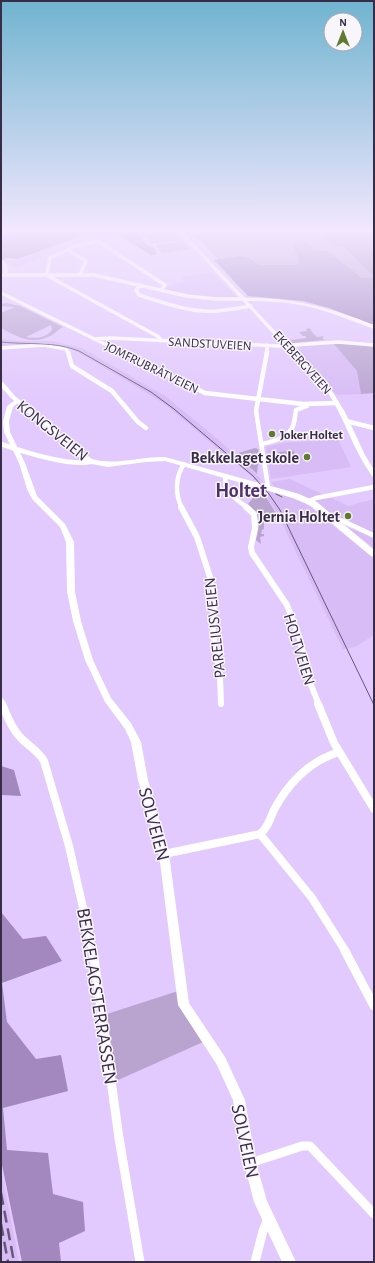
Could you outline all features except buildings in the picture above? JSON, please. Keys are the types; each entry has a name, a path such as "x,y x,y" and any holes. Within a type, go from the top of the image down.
{"main road":[{"name":"KONGSVEIEN","path":"1,383 17,401 84,458 91,462 110,465 157,459 184,464 296,496 308,501 374,554"}],"street":[{"path":"68,288 159,337 161,341"},
{"path":"138,288 136,290 138,294 159,302 188,308 214,312 251,306"},
{"path":"153,288 201,298 277,299 304,303 324,308 374,327"},
{"name":"EKEBERGVEIEN","path":"234,288 330,392 346,421 364,461 374,475"},
{"name":"JOMFRUBRÅTVEIEN","path":"1,293 200,391 214,394 310,404 337,403"},
{"name":"SANDSTUVEIEN","path":"94,339 110,338 288,346 336,342 374,345"},
{"path":"1,348 44,345 66,349 72,366 98,381 114,394 140,425 146,428"},
{"path":"267,345 267,366 257,399 256,418 268,488"},
{"name":"SOLVEIEN","path":"17,401 10,406 6,427 8,438 15,449 34,497 63,526 70,542 71,592 79,629 99,683 118,714 128,726 134,738 144,784 164,854 177,941 183,999 187,1010 221,1061 239,1100 250,1163 261,1202 289,1262"},
{"path":"261,444 274,441 286,435 293,427 296,410 310,404"},
{"path":"346,421 374,428"},
{"path":"1,444 15,449 72,462 86,464 91,462"},
{"name":"PARELIUSVEIEN","path":"184,464 179,473 177,495 179,503 204,554 214,596 213,633 220,676 221,704"},
{"name":"HOLTVEIEN","path":"226,476 224,481 226,490 254,514 255,528 251,547 252,553 287,605 300,639 309,680 339,752 374,809"},
{"path":"308,501 314,498 374,487"},
{"path":"332,520 340,520 374,536"},
{"name":"BEKKELAGSTERRASSEN","path":"1,701 15,730 24,741 41,754 44,761 88,922 97,971 120,1143 140,1262"},
{"path":"164,854 260,834 265,831 277,806 294,781 312,764 339,752"},
{"path":"260,834 301,884 333,930 356,969 374,1006"},
{"path":"250,1163 302,1146 310,1146 374,1214"},
{"path":"255,1262 263,1231 268,1219"}],"shaded area":[{"path":"166,288 228,288 237,298 195,296 164,290"},
{"path":"240,288 374,288 374,325 329,308 303,301 248,296"},
{"path":"6,303 20,306 63,327 52,335 43,339 31,340 19,337 1,328 1,313 15,307 1,306 1,304","holes":["51,325 52,330 47,335 40,337 26,337"]},
{"path":"310,328 317,337 324,336 322,338 325,340 293,343 284,337 291,340 306,338 306,336 303,336 299,332 307,331 306,329"},
{"path":"1,339 20,341 53,341 82,348 165,396 221,442 263,481 253,480 254,478 246,471 231,460 228,460 224,454 165,404 70,348 41,344 1,346"},
{"path":"333,343 357,371 361,394 337,395 296,349 304,345"},
{"path":"333,343 374,346 374,393 361,394 357,371"},
{"name":"Bekkelaget skole","path":"338,439 351,467 271,479 266,447 283,443"},
{"path":"255,448 258,449 261,462 258,465 257,474 235,454"},
{"path":"294,451 296,458 293,458 294,462 281,463 278,452"},
{"name":"Holtet","path":"290,479 348,506 374,499 374,533 331,515 299,494 274,486 271,482"},
{"path":"262,489 305,503 374,559 374,635 355,647 343,649 278,515"},
{"path":"263,492 280,520 264,522 264,529 262,530 261,534 264,534 264,536 260,537 261,544 256,540 259,525 257,516 248,504 257,493"},
{"path":"348,528 374,539 374,548"},
{"path":"1,766 14,770 21,796 1,795"},
{"path":"1,912 23,939 46,936 62,961 2,983 7,1022 36,1059 61,1055 68,1091 3,1108 7,1150 48,1153 53,1194 83,1202 85,1231 59,1243 61,1262 22,1262 1,1160"},
{"path":"178,991 203,1042 116,1081 107,1014"},
{"path":"1,1172 12,1225 19,1262 2,1262"}],"tram line":[{"path":"1,342 60,346 79,351 151,392 174,409 253,476 269,494 280,510 374,705"},
{"path":"276,494 282,497"}],"railway":[{"path":"1,1193 14,1262"},
{"path":"1,1224 8,1262"}],"place":[{"name":"Joker Holtet","path":"272,434"},
{"name":"Bekkelaget skole","path":"307,457"},
{"name":"Jernia Holtet","path":"348,516"}],"district":[{"name":"Holtet","path":"241,490"}]}
